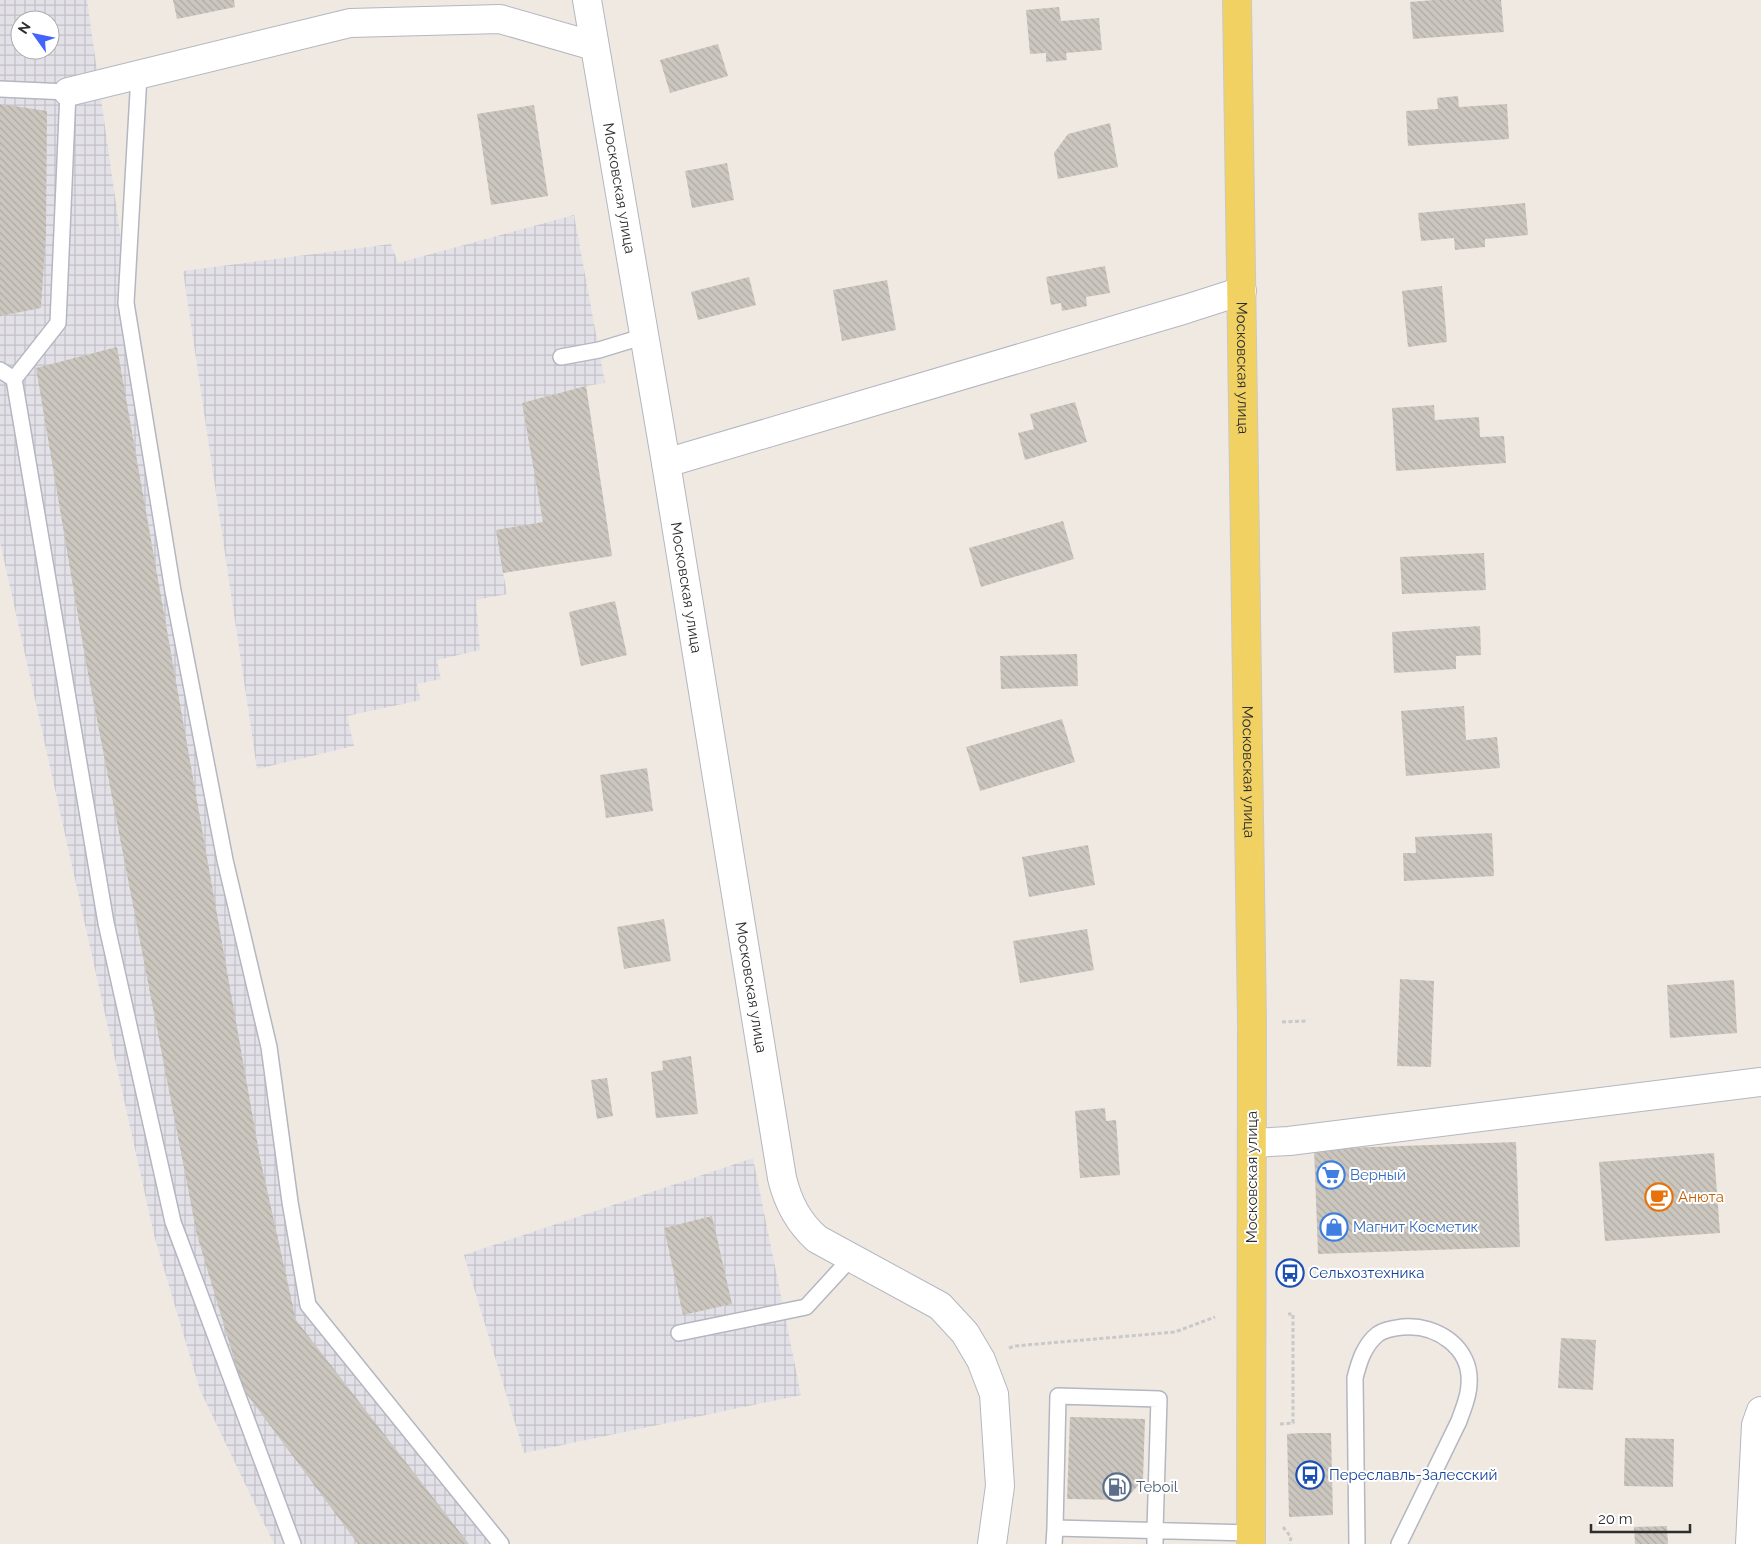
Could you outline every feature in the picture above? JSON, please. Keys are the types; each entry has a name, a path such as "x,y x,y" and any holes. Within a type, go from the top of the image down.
{"main road":[{"name":"Московская улица","path":"1236,0 1252,1023 1251,1539"}],"street":[{"name":"Московская улица","path":"587,0 666,462 786,1196 804,1228 817,1239 940,1306 965,1333 981,1360 994,1394 997,1423 1000,1486 992,1544"},
{"path":"68,92 350,23 500,19 594,46"},
{"path":"666,462 1167,315 1242,291"},
{"path":"1252,1143 1289,1141 1761,1082"},
{"path":"1750,1544 1756,1425 1761,1412"}],"lane":[{"path":"140,75 126,303 173,591 225,860 269,1047 290,1202 308,1305 501,1544"},
{"path":"0,89 68,92 58,323 14,379"},
{"path":"561,357 599,350 645,336"},
{"path":"0,370 14,379 106,923 173,1222 293,1544"},
{"path":"679,1333 806,1307 851,1258"},
{"path":"1357,1544 1355,1378 1360,1359 1367,1346 1378,1334 1394,1328 1410,1326 1427,1328 1445,1336 1457,1348 1466,1364 1470,1383 1467,1400 1459,1421 1399,1544"},
{"path":"1054,1544 1058,1396 1159,1399 1155,1537"},
{"path":"1055,1528 1155,1537 1251,1539"}],"path":[{"path":"1278,1022 1306,1021"},
{"path":"1288,1314 1293,1314 1293,1423"},
{"path":"981,1360 1015,1346 1175,1332 1215,1318"}],"shaded area":[{"path":"0,0 87,0 171,591 268,1047 307,1307 495,1544 274,1544 200,1390 155,1239 0,542"},
{"path":"574,215 605,383 586,386 612,556 503,572 507,594 476,600 480,650 437,660 441,679 417,684 421,700 347,716 354,746 257,769 183,271 391,244 398,263"},
{"path":"753,1158 801,1395 524,1453 464,1255"}],"building":[{"path":"173,0 234,0 235,7 177,19"},
{"path":"1501,0 1504,32 1413,39 1410,2"},
{"path":"1059,7 1061,21 1099,18 1102,50 1066,53 1067,60 1046,62 1046,53 1030,54 1026,10"},
{"path":"718,44 728,76 670,93 660,60"},
{"path":"1458,96 1459,107 1507,104 1509,139 1408,146 1406,111 1438,109 1437,98"},
{"path":"0,104 47,111 46,232 41,308 0,316"},
{"path":"534,105 548,196 491,205 477,114"},
{"path":"1110,123 1118,167 1058,179 1054,153 1068,134"},
{"path":"727,163 734,200 692,208 685,171"},
{"path":"1525,203 1528,235 1485,239 1485,247 1455,250 1454,238 1421,241 1418,213"},
{"path":"1105,266 1110,293 1086,297 1087,306 1062,311 1061,303 1051,305 1046,277"},
{"path":"749,277 756,305 698,320 691,292"},
{"path":"887,280 896,330 842,341 833,290"},
{"path":"1442,286 1447,342 1408,347 1402,291"},
{"path":"117,347 260,1158 296,1320 469,1544 358,1544 243,1389 197,1235 86,663 36,368"},
{"path":"586,386 612,556 503,573 496,530 543,522 522,403"},
{"path":"1075,402 1087,442 1025,460 1018,433 1034,429 1030,414"},
{"path":"1434,405 1435,420 1479,417 1480,437 1504,436 1506,463 1396,471 1392,408"},
{"path":"1063,521 1074,559 981,587 969,548"},
{"path":"1484,553 1486,590 1402,594 1400,557"},
{"path":"615,601 627,655 581,666 569,612"},
{"path":"1480,626 1481,655 1456,656 1456,669 1394,673 1392,632"},
{"path":"1077,654 1078,686 1001,689 1000,656"},
{"path":"1464,706 1466,740 1497,737 1500,768 1406,776 1401,711"},
{"path":"1062,719 1075,762 980,791 966,747"},
{"path":"647,768 653,811 606,818 600,775"},
{"path":"1492,833 1494,876 1404,881 1403,853 1416,853 1415,837"},
{"path":"1088,845 1095,885 1029,897 1022,857"},
{"path":"664,919 671,961 624,969 617,927"},
{"path":"1087,929 1094,970 1020,983 1013,941"},
{"path":"1400,979 1434,981 1431,1067 1397,1066"},
{"path":"1734,980 1737,1033 1670,1038 1667,985"},
{"path":"691,1056 698,1114 656,1118 651,1072 663,1070 662,1061"},
{"path":"607,1078 613,1116 597,1119 591,1080"},
{"path":"1105,1108 1106,1121 1116,1120 1120,1175 1080,1178 1075,1111"},
{"path":"1516,1142 1520,1247 1318,1254 1314,1149"},
{"name":"Анюта","path":"1714,1153 1720,1233 1605,1241 1599,1162"},
{"path":"712,1216 732,1304 683,1315 664,1228"},
{"path":"1561,1338 1596,1340 1593,1390 1558,1388"},
{"path":"1070,1417 1145,1419 1143,1480 1125,1500 1067,1499"},
{"name":"Переславль-Залесский","path":"1331,1433 1333,1515 1289,1517 1287,1434"},
{"path":"1625,1438 1674,1439 1673,1487 1624,1486"},
{"path":"1667,1526 1668,1544 1635,1544 1634,1527"}],"place":[{"name":"Верный","path":"1331,1175"},
{"name":"Анюта","path":"1659,1197"},
{"name":"Магнит Косметик","path":"1334,1227"},
{"name":"Сельхозтехника","path":"1290,1273"},
{"name":"Переславль-Залесский","path":"1310,1475"},
{"name":"Teboil","path":"1117,1487"}]}
